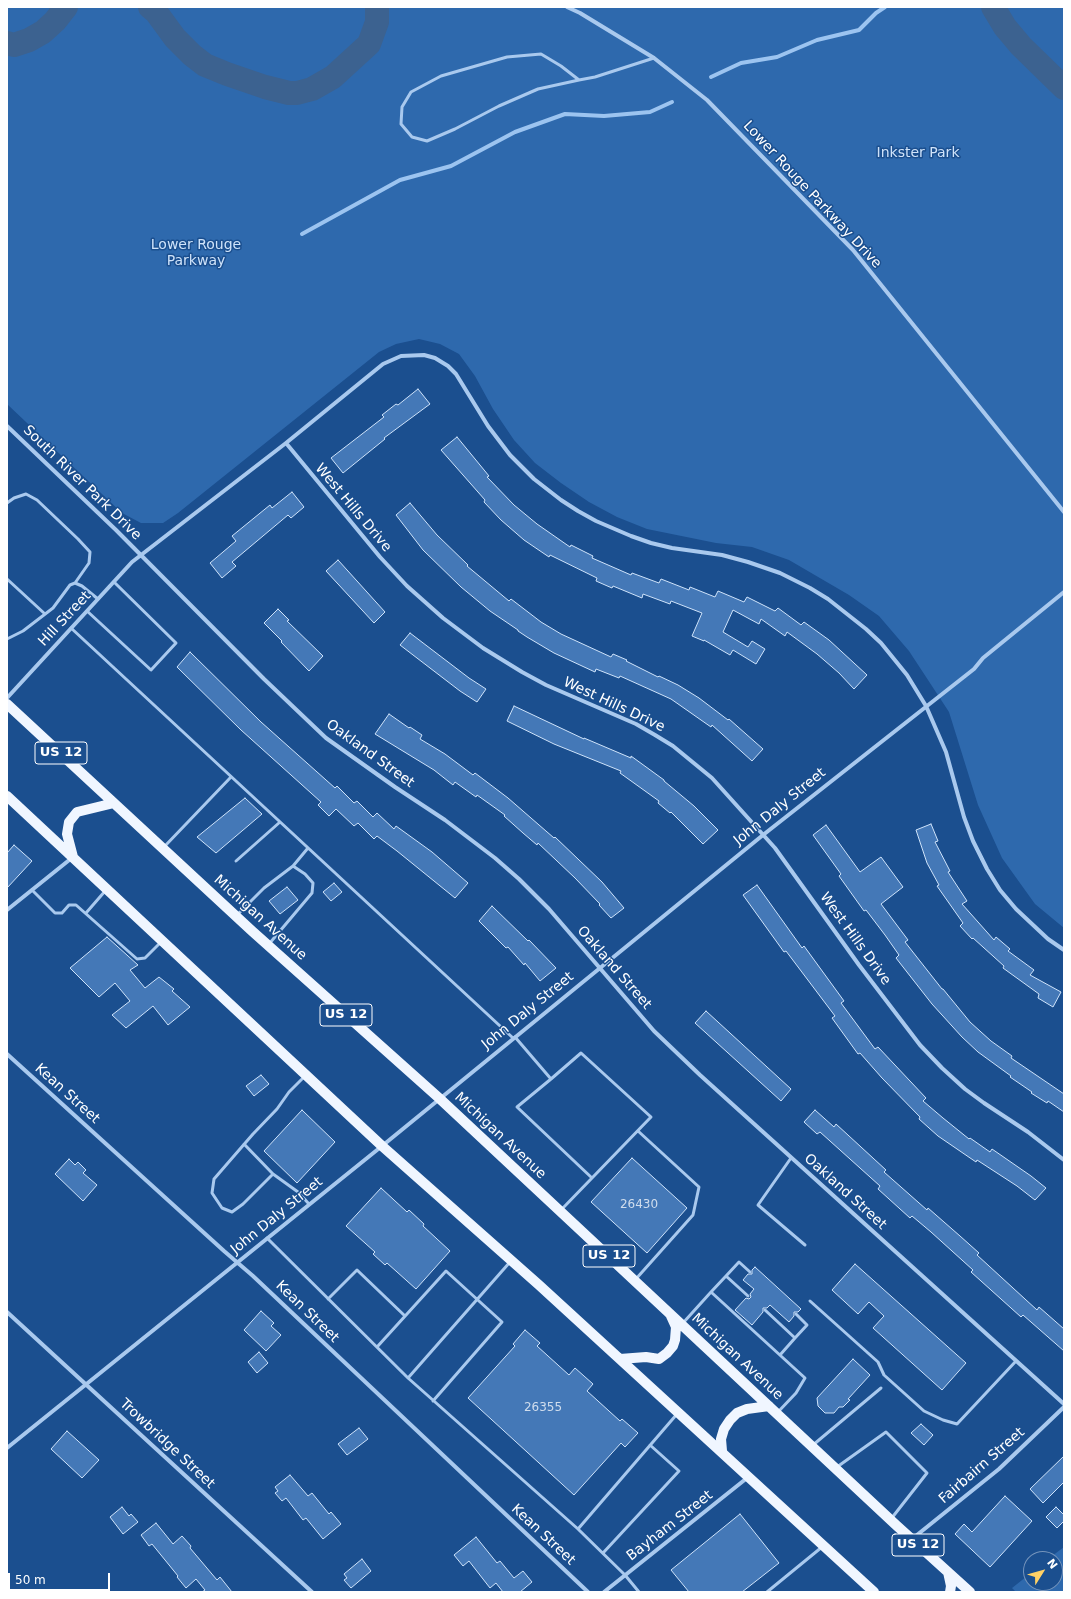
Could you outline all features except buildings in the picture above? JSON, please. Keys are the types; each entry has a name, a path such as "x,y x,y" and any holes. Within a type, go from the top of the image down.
{"main road":[{"name":"Michigan Avenue","path":"7,704 236,916 439,1098 890,1520 970,1592"},
{"path":"7,796 382,1146 679,1412 874,1592"},
{"path":"73,857 68,834 69,822 76,812 114,803"},
{"path":"620,1359 659,1359 668,1353 675,1340 676,1327 671,1314"},
{"path":"722,1452 721,1439 724,1428 737,1413 747,1409 773,1410"},
{"path":"948,1572 951,1586 950,1592"}],"street":[{"name":"Lower Rouge Parkway Drive","path":"567,7 580,13 654,58 707,100 853,250 1064,512"},
{"path":"286,443 390,360 401,356 413,355 424,355 435,358 448,366 456,374 488,426 510,455 534,479 561,500 596,521 631,536 672,548 722,555 748,562 780,573 810,588 850,616 881,643 907,675 926,706 946,752 964,817 973,841 987,869 1000,890 1016,910 1048,939 1064,950"},
{"name":"South River Park Drive","path":"7,426 142,555"},
{"name":"Hill Street","path":"7,698 132,562 286,443"},
{"name":"West Hills Drive","path":"286,443 380,558 407,586 443,618 483,648 522,672 636,724 673,746 712,778 775,848 859,965 920,1045 965,1089 1028,1132 1064,1160"},
{"name":"Oakland Street","path":"142,555 264,679 326,738 445,820 495,858 549,909 654,1031 791,1158 1064,1404"},
{"name":"John Daly Street","path":"7,1448 382,1146 763,834 974,669 983,658 1064,592"},
{"path":"7,910 73,857"},
{"name":"Kean Street","path":"7,1054 253,1276 588,1592"},
{"name":"Trowbridge Street","path":"7,1312 312,1592"},
{"name":"Fairbairn Street","path":"912,1540 999,1469 1064,1407"},
{"name":"Bayham Street","path":"604,1592 749,1476"}],"lane":[{"path":"579,80 542,54 507,57 441,76 411,92 402,107 401,124 412,136 427,141 538,89 595,77 654,58"},
{"path":"7,503 14,498 26,494 37,500 90,552 89,564 75,583 70,585 53,608 9,639 7,635"},
{"path":"7,579 45,614"},
{"path":"87,611 151,670 176,643 114,582"},
{"path":"75,583 82,586 98,599"},
{"path":"71,628 514,1038 551,1079"},
{"path":"163,848 231,777"},
{"path":"236,861 280,822"},
{"path":"236,916 264,888 293,866 308,848"},
{"path":"268,945 312,893 313,882 305,874 293,866"},
{"path":"86,913 107,889"},
{"path":"32,890 55,913 62,913 69,905 76,905 137,959 145,958 162,940"},
{"path":"561,1211 651,1117 581,1054 517,1107 592,1178"},
{"path":"273,1174 232,1212 222,1208 212,1193 214,1180 244,1144 277,1109 288,1092 306,1075"},
{"path":"635,1281 693,1215 699,1187 638,1131"},
{"path":"244,1144 273,1174 298,1192 309,1204"},
{"path":"791,1158 758,1205 805,1245"},
{"path":"267,1238 408,1378 578,1529 625,1575 640,1592"},
{"path":"408,1378 512,1261"},
{"path":"682,1324 739,1262 750,1272"},
{"path":"328,1299 356,1270 405,1316"},
{"path":"376,1347 446,1271 502,1322 433,1401"},
{"path":"726,1276 748,1296"},
{"path":"711,1292 805,1378 796,1393 773,1410"},
{"path":"810,1301 878,1362 884,1375 924,1411 943,1420 957,1424 1016,1361"},
{"path":"765,1310 795,1338"},
{"path":"780,1355 807,1325 796,1314"},
{"path":"812,1446 881,1388"},
{"path":"578,1529 679,1412"},
{"path":"835,1468 886,1432 927,1473 890,1520"},
{"path":"602,1553 679,1471 650,1445"},
{"path":"767,1592 824,1545"}],"green space":[{"name":"Lower Rouge Parkway","path":"7,7 1064,7 1064,928 1035,904 1002,858 978,805 949,712 909,651 879,616 849,595 789,560 752,547 716,543 647,529 617,517 589,502 535,463 514,440 493,409 475,376 459,354 440,344 419,339 396,344 379,352 178,513 163,523 141,523 122,513 7,404"},
{"path":"1064,1547 1064,1592 1016,1592 1012,1588 1023,1579 1023,1591 1063,1591 1063,1551 1059,1551"}],"waterway":[{"path":"7,43 14,45 29,40 43,32 55,21 66,7"},
{"path":"150,7 156,12 175,38 192,55 205,65 265,87 289,93 297,93 312,89 333,77 369,44 377,22 377,7"},
{"path":"711,77 741,63 777,57 817,40 859,30 876,13 885,7"},
{"path":"993,7 1005,27 1021,46 1064,88"},
{"path":"302,234 400,180 451,166 515,132 565,114 604,116 650,112 672,102"}],"park label":[{"name":"Inkster Park","path":"918,153"}]}
